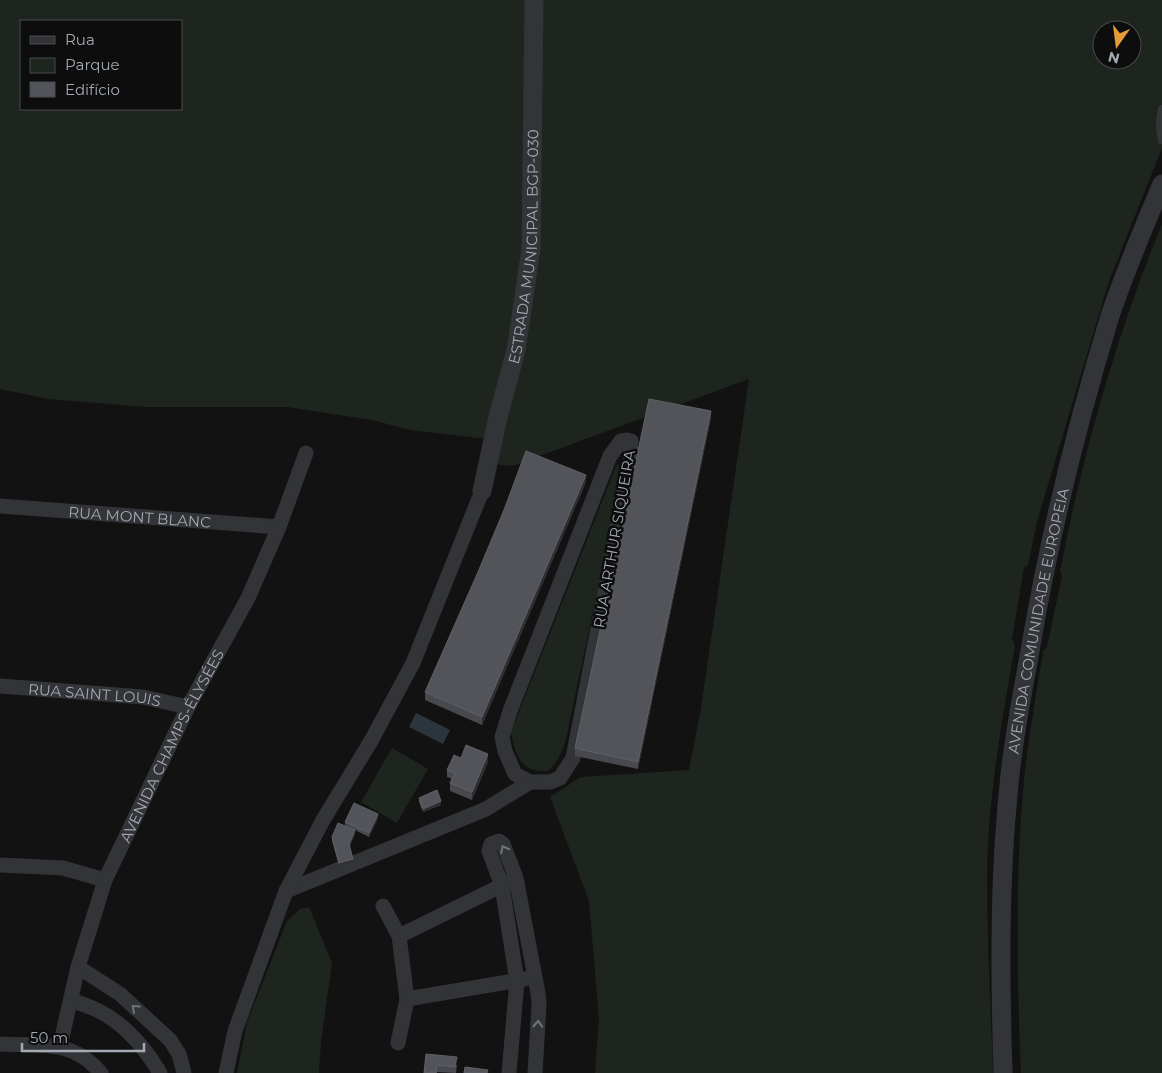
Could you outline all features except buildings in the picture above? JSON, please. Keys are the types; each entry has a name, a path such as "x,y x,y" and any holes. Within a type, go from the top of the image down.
{"street":[{"name":"ESTRADA MUNICIPAL BGP-030","path":"482,491 498,417 516,350 531,249 534,0"},
{"name":"AVENIDA COMUNIDADE EUROPEIA","path":"1003,1073 1001,941 1006,813 1012,757 1034,626 1051,536 1071,456 1111,315 1162,184"},
{"name":"RUA ARTHUR SIQUEIRA","path":"286,891 486,809 530,782 550,782 560,778 573,758 630,462 632,441 621,441 610,456 510,712 502,737 505,751 515,774 530,782"},
{"name":"AVENIDA CHAMPS-ÉLYSÉES","path":"60,1046 78,967 105,880 188,707 248,598 279,527 306,453"},
{"path":"226,1073 235,1031 286,891 413,663 482,491"},
{"name":"RUA MONT BLANC","path":"0,506 279,527"},
{"name":"RUA SAINT LOUIS","path":"0,686 143,697 188,707"},
{"path":"496,841 503,844 516,878 539,1005 536,1069 509,1068 517,981 502,886 489,851 490,846 496,841"},
{"path":"0,865 63,868 105,880"},
{"path":"399,936 516,878"},
{"path":"382,906 399,936 407,999 398,1043"},
{"path":"78,967 120,994 170,1040 179,1054 184,1073"},
{"path":"407,999 534,977"},
{"path":"71,1000 98,1010 121,1026 141,1045 160,1073"},
{"path":"0,1044 60,1046 86,1059 101,1073"}],"lane":[{"path":"1162,109 1159,130 1162,140"}],"green space":[{"path":"0,0 1162,0 1162,148 1109,281 1038,518 1028,565 1024,568 1012,639 1015,645 992,791 988,850 988,928 993,1073 595,1073 599,1019 589,901 550,797 581,777 689,770 701,708 749,379 512,466 481,463 487,439 410,430 372,420 287,407 147,407 49,399 0,389"},
{"path":"1162,224 1162,1073 1021,1073 1018,932 1020,826 1027,756 1043,651 1047,647 1062,576 1060,571 1069,527 1102,395 1145,266"},
{"path":"619,464 623,469 566,739 559,756 548,771 531,769 525,766 517,755 511,732 616,466"},
{"path":"392,748 428,769 397,823 361,802"},
{"path":"309,907 332,963 321,1041 319,1073 237,1073 247,1022 287,921 300,909"}],"shaded area":[{"path":"416,713 450,730 443,744 409,727"}]}
